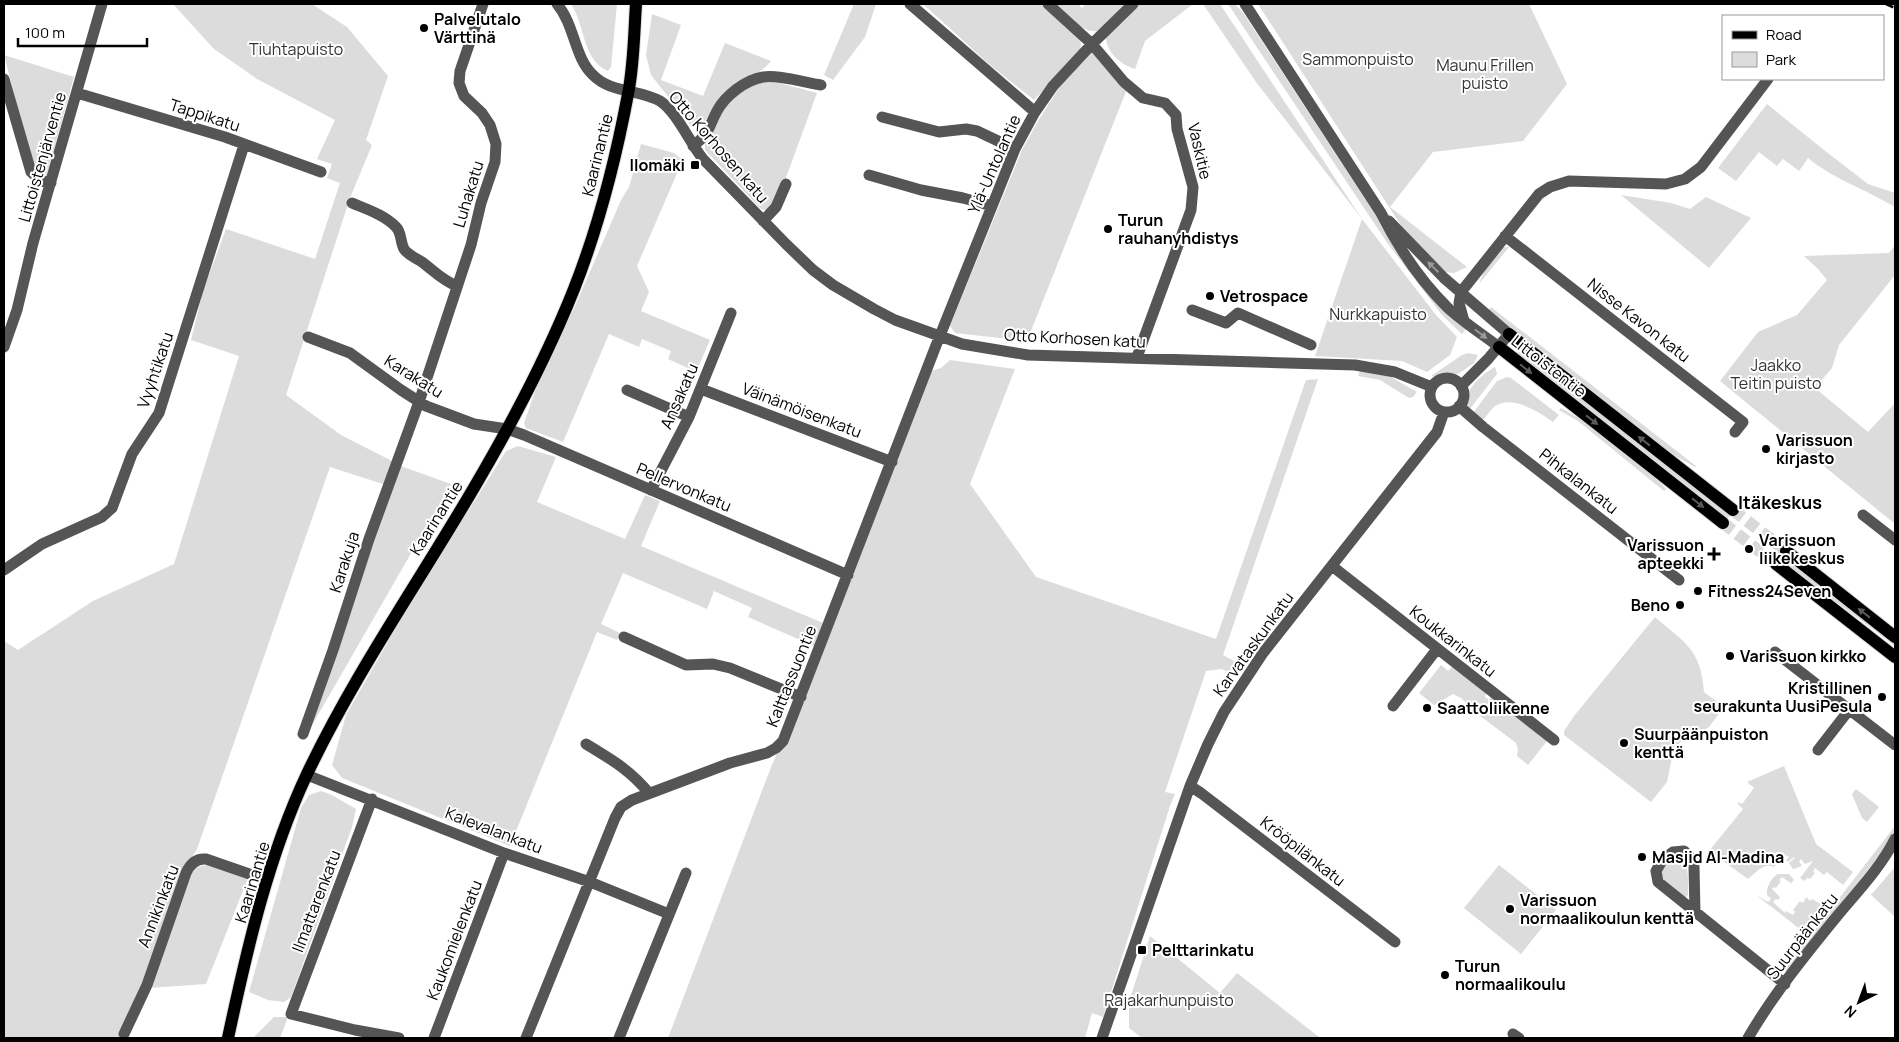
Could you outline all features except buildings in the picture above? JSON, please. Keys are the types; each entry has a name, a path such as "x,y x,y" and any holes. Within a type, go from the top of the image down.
{"main road":[{"name":"Kaarinantie","path":"228,1038 267,880 307,775 335,718 378,642 474,487 507,429 554,334 577,281 602,203 629,91 636,4"},
{"name":"Littoistentie","path":"1509,334 1733,510"},
{"name":"Littoistentie","path":"1499,348 1723,523"},
{"path":"1786,551 1895,638"},
{"path":"1776,564 1895,657"}],"street":[{"name":"Littoistenjärventie","path":"4,347 17,310 33,243 102,4"},
{"name":"Luhakatu","path":"419,402 457,286 496,156 496,144 490,125 482,113 464,96 458,84 460,71 483,4"},
{"name":"Otto Korhosen katu","path":"558,4 568,20 581,57 589,72 604,83 650,96 664,104 674,115 693,146 763,221 813,270 839,289 895,320 940,337 983,349 1028,355 1355,365 1395,372 1432,387"},
{"path":"910,4 1035,112"},
{"name":"Vaskitie","path":"1048,4 1092,44 1124,82 1143,98 1165,103 1176,115 1177,129 1193,187 1191,210 1137,357"},
{"name":"Ylä-Untolantie","path":"940,337 1015,149 1035,112 1053,86 1133,4"},
{"name":"Littoistentie","path":"1245,4 1381,213 1394,239 1447,307 1499,348"},
{"path":"693,146 710,129 717,111 731,94 749,82 764,77 821,85"},
{"path":"4,80 31,172 41,181 51,183"},
{"path":"1464,321 1459,303 1460,292 1544,190 1556,184 1576,181 1666,184 1680,182 1701,167 1767,80"},
{"name":"Tappikatu","path":"77,93 225,138 321,172"},
{"path":"882,117 939,132 966,129 977,131 1015,149"},
{"name":"Vyyhtikatu","path":"4,570 42,544 102,517 112,508 132,454 159,413 244,145"},
{"path":"869,176 992,206"},
{"path":"763,221 776,207 786,184"},
{"path":"352,203 374,212 395,225 406,252 445,281 457,286"},
{"name":"Littoistentie","path":"1381,213 1426,261 1509,334"},
{"name":"Nisse Kavon katu","path":"1505,236 1743,422 1735,432"},
{"path":"1431,288 1446,293 1460,292"},
{"path":"1192,310 1226,322 1238,313 1311,345"},
{"name":"Ansakatu","path":"651,490 690,417 731,314"},
{"path":"1461,386 1499,348 1509,334"},
{"name":"Kalttassuontie","path":"526,1038 621,807 632,800 730,763 776,748 783,741 940,337"},
{"name":"Karakatu","path":"308,338 350,353 419,402 433,409 474,424 507,429"},
{"path":"1448,378 1461,386 1464,396 1459,406 1452,411 1444,412 1432,403 1430,392 1439,380 1448,378"},
{"name":"Väinämöisenkatu","path":"701,389 892,462"},
{"path":"627,390 690,417"},
{"name":"Karakuja","path":"302,734 333,650 369,539 419,402"},
{"name":"Pihkalankatu","path":"1459,406 1483,427 1679,580"},
{"name":"Karvataskunkatu","path":"1102,1038 1190,786 1208,744 1235,694 1263,654 1437,432 1444,412"},
{"name":"Pellervonkatu","path":"507,429 848,575"},
{"path":"1863,515 1895,540"},
{"name":"Koukkarinkatu","path":"1332,566 1554,740"},
{"path":"624,637 686,665 713,664 730,668 801,697"},
{"path":"1393,706 1437,649"},
{"path":"1775,652 1895,745"},
{"path":"1818,750 1849,710"},
{"path":"586,744 634,775 649,794"},
{"name":"Kalevalankatu","path":"307,775 372,799 504,853 590,882 669,914"},
{"name":"Krööpilänkatu","path":"1190,786 1395,942"},
{"name":"Ilmattarenkatu","path":"353,1034 291,1014 372,799"},
{"name":"Suurpäänkatu","path":"1886,858 1895,839"},
{"name":"Suurpäänkatu","path":"1748,1038 1766,1008 1834,920 1886,858 1895,850"},
{"path":"1695,913 1693,862 1684,851 1673,852 1658,866 1656,871 1656,880 1661,886 1695,913 1785,984"},
{"name":"Kaukomielenkatu","path":"434,1038 504,853"},
{"name":"Annikinkatu","path":"124,1034 146,985 186,873 192,864 196,860 206,859 267,880"},
{"path":"619,1038 686,874"},
{"path":"353,1034 399,1038"}],"green space":[{"name":"Tiuhtapuisto","path":"173,4 312,4 347,27 388,76 366,140 372,145 350,198 286,395 341,435 394,462 386,485 330,467 197,849 184,871 141,987 121,1034 129,1038 4,1038 4,641 18,650 93,601 174,564 239,356 191,340 203,291 226,229 315,259 340,183 327,178 332,164 317,159 335,120 257,79 214,49"},
{"path":"571,4 617,4 611,67 608,71 593,59 576,12"},
{"path":"854,4 876,4 865,37 833,80 824,75"},
{"path":"923,4 1041,4 1080,39 1080,51 1034,100 990,65"},
{"path":"1055,4 1078,4 1082,8 1086,4 1128,4 1098,31 1092,31 1080,26"},
{"path":"1140,4 1193,4 1145,41 1135,69 1120,61 1111,53 1106,37"},
{"path":"1203,4 1220,4 1362,219 1256,82"},
{"path":"1228,4 1235,4 1244,14 1419,278 1466,329 1462,334 1442,315 1388,244"},
{"path":"1258,4 1529,4 1567,84 1523,141 1433,152 1390,207 1467,267 1454,273 1444,272 1402,227"},
{"path":"652,14 681,25 661,80 703,96 725,43 771,61 758,73 725,92 703,124 691,126 651,75 646,55"},
{"path":"1094,52 1127,89 1027,341 955,333 950,326 1022,150 1066,77 1086,55"},
{"path":"4,55 74,77 46,178 35,167 31,159"},
{"path":"763,81 776,82 817,93 784,183 768,211 761,209 705,150 705,142 727,104 750,85"},
{"path":"1767,104 1868,184 1895,193 1895,207 1828,172 1808,158 1799,171 1783,159 1777,166 1759,152 1736,181 1718,168"},
{"path":"641,144 674,153 686,163 681,164 637,266 649,292 641,311 710,340 696,372 668,359 671,351 642,339 639,347 609,334 563,442 526,428 524,423 538,383 576,304 621,200 629,187"},
{"path":"1621,195 1671,203 1690,209 1706,197 1751,218 1709,268"},
{"name":"Nurkkapuisto","path":"1362,219 1436,315 1457,337 1450,355 1427,372 1402,361 1315,356"},
{"name":"Jaakko Teitin puisto","path":"1895,245 1895,275 1839,345 1832,368 1815,388 1868,432 1895,403 1895,524 1720,381 1758,332 1797,315 1827,280 1804,256 1889,253"},
{"path":"1509,247 1479,284 1485,269 1501,249"},
{"path":"1491,307 1696,466 1663,449 1488,311"},
{"path":"1514,352 1524,353 1730,515 1727,519"},
{"name":"Nurkkapuisto","path":"1468,353 1478,355 1474,363 1458,374 1431,376 1462,355"},
{"path":"950,360 1015,369 970,484 1036,577 1216,639 1306,380 1318,379 1223,655 1243,666 1235,675 1221,669 1206,671 1165,792 1175,794 1103,1017 1092,1013 1085,1038 668,1038 768,775 931,371 941,368"},
{"path":"1495,367 1497,374 1469,410 1467,397 1473,385"},
{"path":"1360,371 1391,377 1417,392 1413,397 1409,398 1380,380 1358,376"},
{"path":"1507,377 1511,378 1559,415 1553,422 1526,406 1511,402 1495,406 1481,420 1473,413 1497,381"},
{"path":"1561,408 1617,444 1666,489 1664,491 1578,421 1559,410"},
{"path":"518,446 556,457 537,502 625,539 645,495 660,501 641,546 823,623 814,646 748,617 752,608 714,591 707,609 623,573 601,624 620,633 617,640 597,632 510,846 342,778 332,765 346,715 407,609 506,451"},
{"path":"398,465 451,484 311,727"},
{"path":"1781,555 1895,644 1895,646 1778,559"},
{"path":"1655,617 1690,648 1699,666 1704,692 1724,707 1709,727 1695,736 1686,738 1677,745 1672,757 1667,782 1651,802 1564,735 1564,731 1574,716"},
{"path":"1441,665 1448,671 1452,667 1486,693 1485,697 1489,700 1491,697 1547,741 1528,765 1517,756 1518,749 1516,743 1475,712 1461,698 1453,694 1434,705 1419,693"},
{"path":"1784,766 1816,844 1853,872 1843,885 1827,872 1824,875 1815,868 1813,871 1815,873 1810,879 1807,878 1805,881 1800,878 1813,861 1805,864 1801,859 1799,861 1802,866 1793,869 1789,863 1795,858 1788,862 1786,860 1789,857 1785,855 1774,867 1763,867 1748,879 1709,851 1743,809 1738,802 1742,804 1754,788 1747,782"},
{"path":"1856,789 1879,807 1867,822 1862,818 1852,794"},
{"path":"321,791 356,809 352,827 291,997 284,1002 268,1000 249,992 301,808 309,795"},
{"path":"1895,826 1895,835 1791,968 1788,971 1783,971"},
{"path":"1676,858 1681,860 1687,868 1688,895 1685,898 1663,882 1661,871 1670,860"},
{"path":"206,865 248,878 206,984 149,988 192,873 198,867"},
{"name":"Varissuon normaalikoulun kenttä","path":"1499,865 1556,910 1521,954 1464,908"},
{"path":"1895,867 1895,917 1871,895"},
{"path":"1778,874 1789,874 1794,880 1791,883 1782,877 1776,888 1772,889 1780,897 1773,902 1785,913 1786,911 1793,915 1795,912 1793,910 1800,901 1802,903 1805,900 1803,897 1805,899 1808,896 1807,898 1810,901 1812,899 1826,907 1805,933 1756,895 1768,902 1771,899 1767,895 1768,886"},
{"name":"Rajakarhunpuisto","path":"1150,936 1220,993 1237,973 1319,1037 1142,1038 1129,1028 1129,1002"},
{"path":"274,1017 288,1017 280,1038 253,1038"}],"tunnel":[{"path":"1733,510 1786,551"},
{"path":"1723,523 1776,564"}],"railway":[{"path":"1886,4 1895,8"}],"place":[{"name":"Palvelutalo Värttinä","path":"424,28"},
{"name":"Ilomäki","path":"695,165"},
{"name":"Turun rauhanyhdistys","path":"1108,229"},
{"name":"Vetrospace","path":"1210,296"},
{"name":"Varissuon kirjasto","path":"1766,449"},
{"name":"Varissuon liikekeskus","path":"1749,549"},
{"name":"Varissuon apteekki","path":"1714,554"},
{"name":"Fitness24Seven","path":"1698,591"},
{"name":"Beno","path":"1680,605"},
{"name":"Varissuon kirkko","path":"1730,656"},
{"name":"Kristillinen seurakunta UusiPesula","path":"1882,697"},
{"name":"Saattoliikenne","path":"1427,708"},
{"name":"Suurpäänpuiston kenttä","path":"1624,743"},
{"name":"Masjid Al-Madina","path":"1642,857"},
{"name":"Varissuon normaalikoulun kenttä","path":"1510,909"},
{"name":"Pelttarinkatu","path":"1142,950"},
{"name":"Turun normaalikoulu","path":"1445,975"}],"district":[{"name":"Itäkeskus","path":"1780,502"}],"park label":[{"name":"Sammonpuisto","path":"1358,59"},
{"name":"Maunu Frillen puisto","path":"1485,74"}]}
